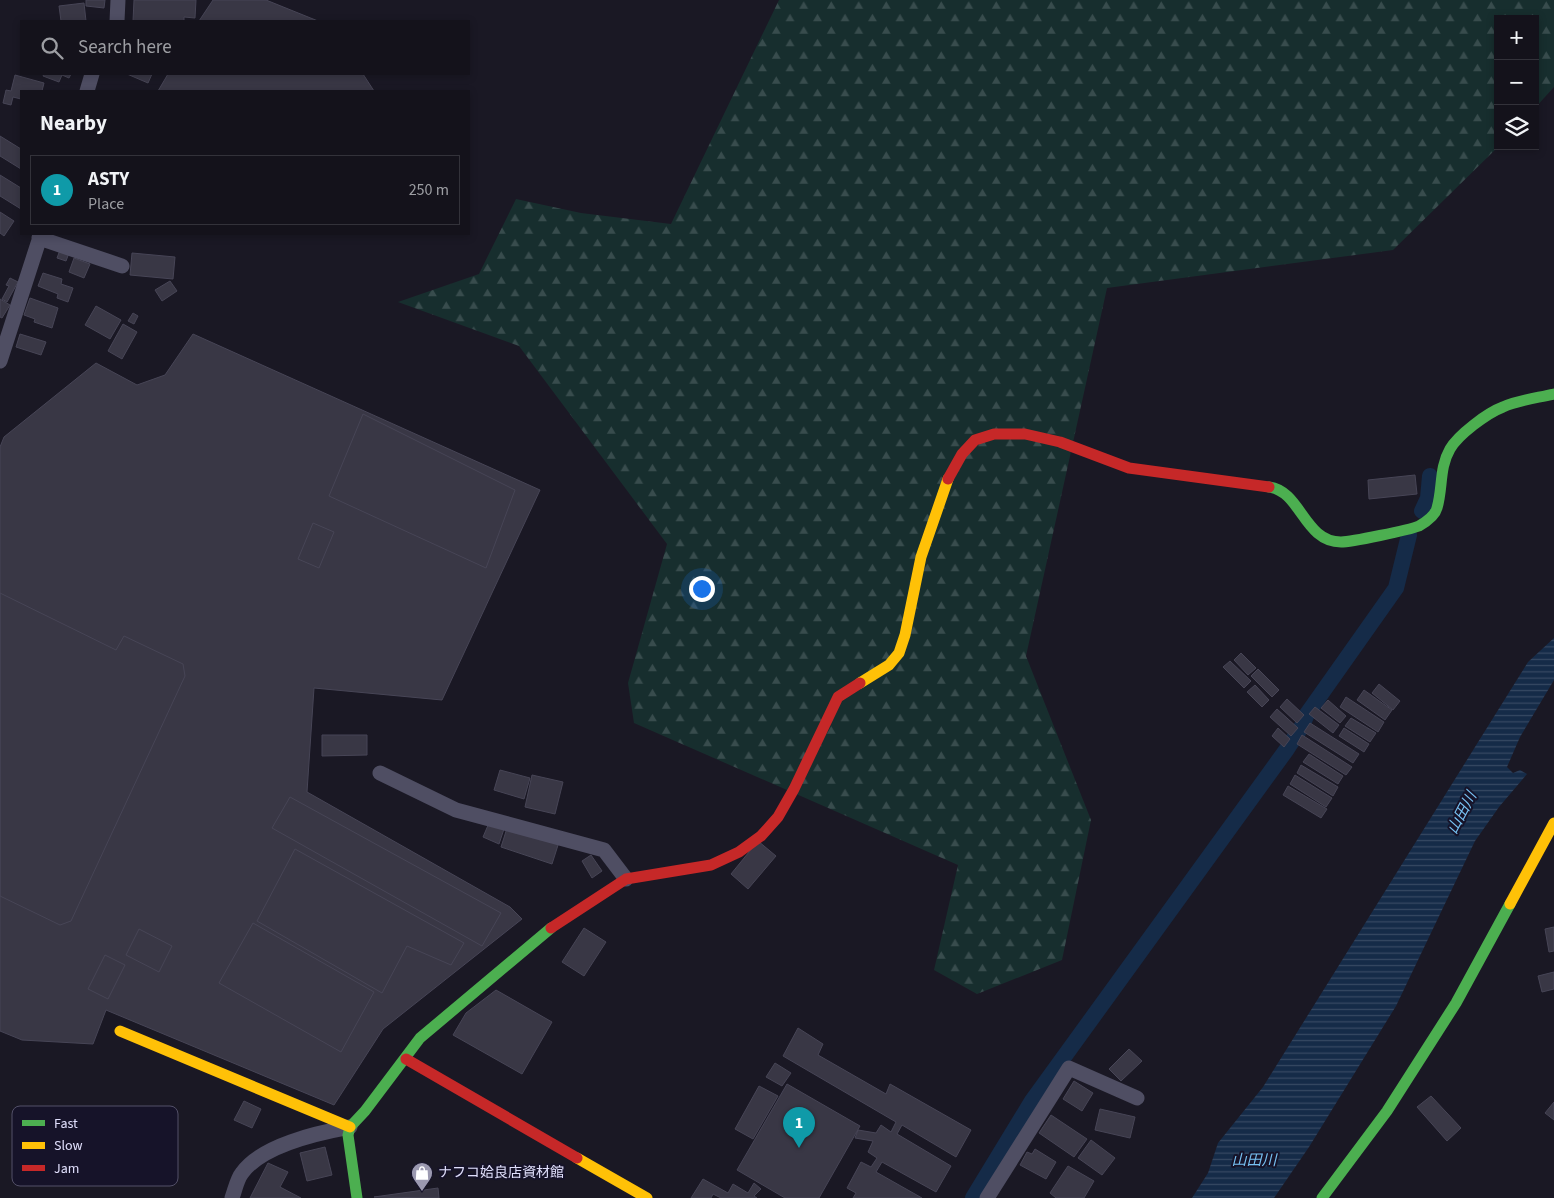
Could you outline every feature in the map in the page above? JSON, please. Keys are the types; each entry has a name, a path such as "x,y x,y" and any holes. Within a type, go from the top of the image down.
{"street":[{"path":"117,20 118,0"},
{"path":"87,90 92,75"},
{"path":"0,360 40,236 122,266"},
{"path":"357,1198 348,1135 350,1127 406,1059 420,1038 551,928 626,880 711,865 740,852 761,836 778,817 794,789 838,698 889,666 899,653 905,635 921,557 947,480 962,454 975,440 994,434 1025,434 1060,442 1129,468 1277,488 1292,501 1317,535 1340,542 1418,526 1431,518 1437,509 1442,467 1450,448 1467,430 1502,407 1554,394"},
{"path":"380,773 456,810 604,850 626,880"},
{"path":"1322,1198 1387,1111 1456,1004 1554,822"},
{"path":"120,1031 350,1127"},
{"path":"406,1059 647,1198"},
{"path":"987,1198 1069,1068 1137,1098"},
{"path":"232,1198 241,1174 260,1155 320,1133 350,1127"}],"green space":[{"path":"779,0 1554,0 1554,87 1539,104 1539,15 1494,15 1495,150 1393,250 1107,288 1026,656 1091,820 1062,960 977,994 934,970 958,865 634,723 628,683 667,544 519,346 398,302 479,274 516,199 581,213 671,224"}],"water":[{"name":"山田川","path":"1554,638 1554,680 1520,737 1507,767 1513,773 1520,770 1527,774 1499,807 1475,841 1396,1006 1309,1147 1274,1198 1192,1198 1208,1173 1218,1143 1263,1087 1528,662"}],"building":[{"path":"86,0 105,0 104,8 86,6"},
{"path":"134,0 196,0 195,18 184,17 184,20 133,20"},
{"path":"213,0 266,0 316,20 200,20"},
{"path":"84,3 86,20 61,20 59,6"},
{"path":"15,75 44,83 42,90 20,90 20,99 13,97 11,105 3,103 6,90 11,91"},
{"path":"44,75 62,75 59,82"},
{"path":"129,75 152,75 148,83"},
{"path":"167,75 364,75 373,90 159,90"},
{"path":"0,136 20,148 20,168 0,156"},
{"path":"0,175 20,187 20,208 0,196"},
{"path":"0,212 14,221 4,236 0,233"},
{"path":"60,250 69,253 66,261 57,258"},
{"path":"132,253 175,257 173,279 130,275"},
{"path":"74,258 90,264 84,278 69,272"},
{"path":"43,273 62,279 61,284 73,288 68,302 57,298 58,294 38,286"},
{"path":"10,278 18,282 7,302 2,299 9,286 6,285"},
{"path":"170,281 177,291 162,301 155,290"},
{"path":"30,298 58,308 52,328 34,322 35,319 24,315"},
{"path":"0,299 10,305 2,318 0,317"},
{"path":"96,306 121,320 110,339 85,325"},
{"path":"133,313 138,316 134,324 128,321"},
{"path":"123,324 137,332 122,359 108,351"},
{"path":"20,334 46,342 41,355 16,347"},
{"path":"193,334 540,490 442,700 314,688 307,792 510,907 522,919 383,1029 334,1105 106,1010 93,1044 22,1040 0,1031 0,447 4,437 96,363 137,385 165,375"},
{"path":"363,414 515,490 486,568 329,496"},
{"path":"1415,475 1417,494 1369,499 1368,480"},
{"path":"313,523 334,532 319,568 298,559"},
{"path":"0,593 116,650 124,636 183,664 185,676 71,921 60,925 0,896"},
{"path":"1241,653 1256,668 1248,675 1234,660"},
{"path":"1230,661 1251,681 1244,688 1223,667"},
{"path":"1258,669 1279,690 1272,697 1251,676"},
{"path":"1379,684 1400,701 1393,710 1372,693"},
{"path":"1255,685 1269,700 1262,707 1247,692"},
{"path":"1364,690 1392,710 1385,720 1357,700"},
{"path":"1346,697 1384,722 1378,732 1340,707"},
{"path":"1287,699 1304,715 1297,723 1280,707"},
{"path":"1328,700 1346,716 1340,723 1321,708"},
{"path":"1315,707 1339,725 1333,733 1309,714"},
{"path":"1277,709 1298,728 1291,736 1270,717"},
{"path":"1351,718 1376,733 1370,742 1345,726"},
{"path":"1310,723 1359,754 1353,763 1304,732"},
{"path":"1278,728 1290,739 1284,747 1272,736"},
{"path":"1344,728 1369,744 1364,752 1339,736"},
{"path":"322,735 367,735 367,755 322,756"},
{"path":"1302,735 1352,767 1346,775 1297,744"},
{"path":"1309,754 1343,776 1338,784 1303,762"},
{"path":"1301,765 1338,787 1333,796 1297,773"},
{"path":"500,770 530,778 524,799 494,790"},
{"path":"532,775 563,782 555,814 525,807"},
{"path":"1295,775 1332,798 1326,807 1290,784"},
{"path":"1288,786 1327,809 1321,818 1283,795"},
{"path":"290,797 501,913 482,946 272,828"},
{"path":"489,823 504,829 499,844 483,837"},
{"path":"508,825 559,842 552,864 501,847"},
{"path":"758,841 776,856 748,889 731,874"},
{"path":"295,849 464,943 451,965 407,946 382,993 257,921"},
{"path":"591,855 602,871 592,878 582,861"},
{"path":"253,923 374,992 341,1052 219,983"},
{"path":"1554,927 1554,951 1549,952 1545,929"},
{"path":"584,928 606,942 584,976 562,962"},
{"path":"139,929 172,946 159,972 126,955"},
{"path":"105,955 125,965 108,999 88,989"},
{"path":"1554,972 1554,989 1542,992 1538,976"},
{"path":"496,990 552,1022 522,1074 453,1035 466,1013"},
{"path":"798,1028 823,1044 818,1055 886,1094 890,1084 971,1130 956,1157 902,1125 897,1134 951,1166 936,1192 882,1162 876,1172 922,1198 853,1198 856,1193 847,1188 861,1162 871,1167 877,1158 868,1152 873,1141 855,1138 858,1130 876,1133 881,1125 891,1132 896,1122 783,1056"},
{"path":"1129,1049 1142,1061 1121,1081 1109,1069"},
{"path":"775,1063 791,1073 782,1086 766,1077"},
{"path":"1074,1081 1093,1093 1082,1111 1063,1099"},
{"path":"787,1084 860,1126 819,1198 785,1198 737,1170"},
{"path":"759,1086 778,1096 753,1139 735,1129"},
{"path":"1431,1096 1461,1128 1447,1141 1417,1107"},
{"path":"244,1101 261,1109 252,1128 234,1120"},
{"path":"1554,1102 1554,1120 1545,1113"},
{"path":"1100,1109 1135,1117 1130,1138 1095,1130"},
{"path":"1051,1115 1087,1139 1074,1157 1039,1133"},
{"path":"1091,1140 1115,1158 1102,1175 1078,1158"},
{"path":"325,1147 332,1175 307,1181 300,1153"},
{"path":"1035,1149 1056,1162 1046,1179 1020,1165 1027,1152 1032,1154"},
{"path":"268,1163 288,1172 280,1187 301,1198 250,1198"},
{"path":"1068,1166 1094,1181 1084,1198 1056,1198 1050,1193"},
{"path":"703,1179 728,1193 733,1184 748,1193 754,1183 761,1189 754,1196 757,1198 721,1198 713,1194 711,1198 691,1198"},
{"name":"ナフコ姶良店資材館","path":"438,1188 439,1198 374,1197"}],"waterway":[{"path":"1422,511 1428,498 1430,476"},
{"path":"973,1198 1032,1101 1287,749 1302,726 1307,714 1396,588 1409,535"}],"traffic: fast":[{"path":"1269,487 1289,497 1310,526 1329,540 1341,542 1367,538 1419,526 1436,511 1444,463 1450,449 1459,437 1496,410 1528,399 1554,394"},
{"path":"1322,1198 1387,1111 1456,1003 1510,904"},
{"path":"357,1198 348,1135 350,1127 365,1111 420,1038 551,928"}],"traffic: slow":[{"path":"860,683 889,665 899,653 905,635 921,557 948,479"},
{"path":"1510,904 1554,823"},
{"path":"120,1031 350,1127"},
{"path":"577,1158 647,1198"}],"traffic: jam":[{"path":"948,479 962,454 975,440 994,434 1025,434 1060,442 1129,468 1269,487"},
{"path":"551,928 626,879 711,865 739,852 761,836 778,817 794,789 838,697 860,683"},
{"path":"406,1059 577,1158"}],"place":[{"name":"ASTY","path":"799,1148"},
{"name":"ナフコ姶良店資材館","path":"422,1192"}]}
